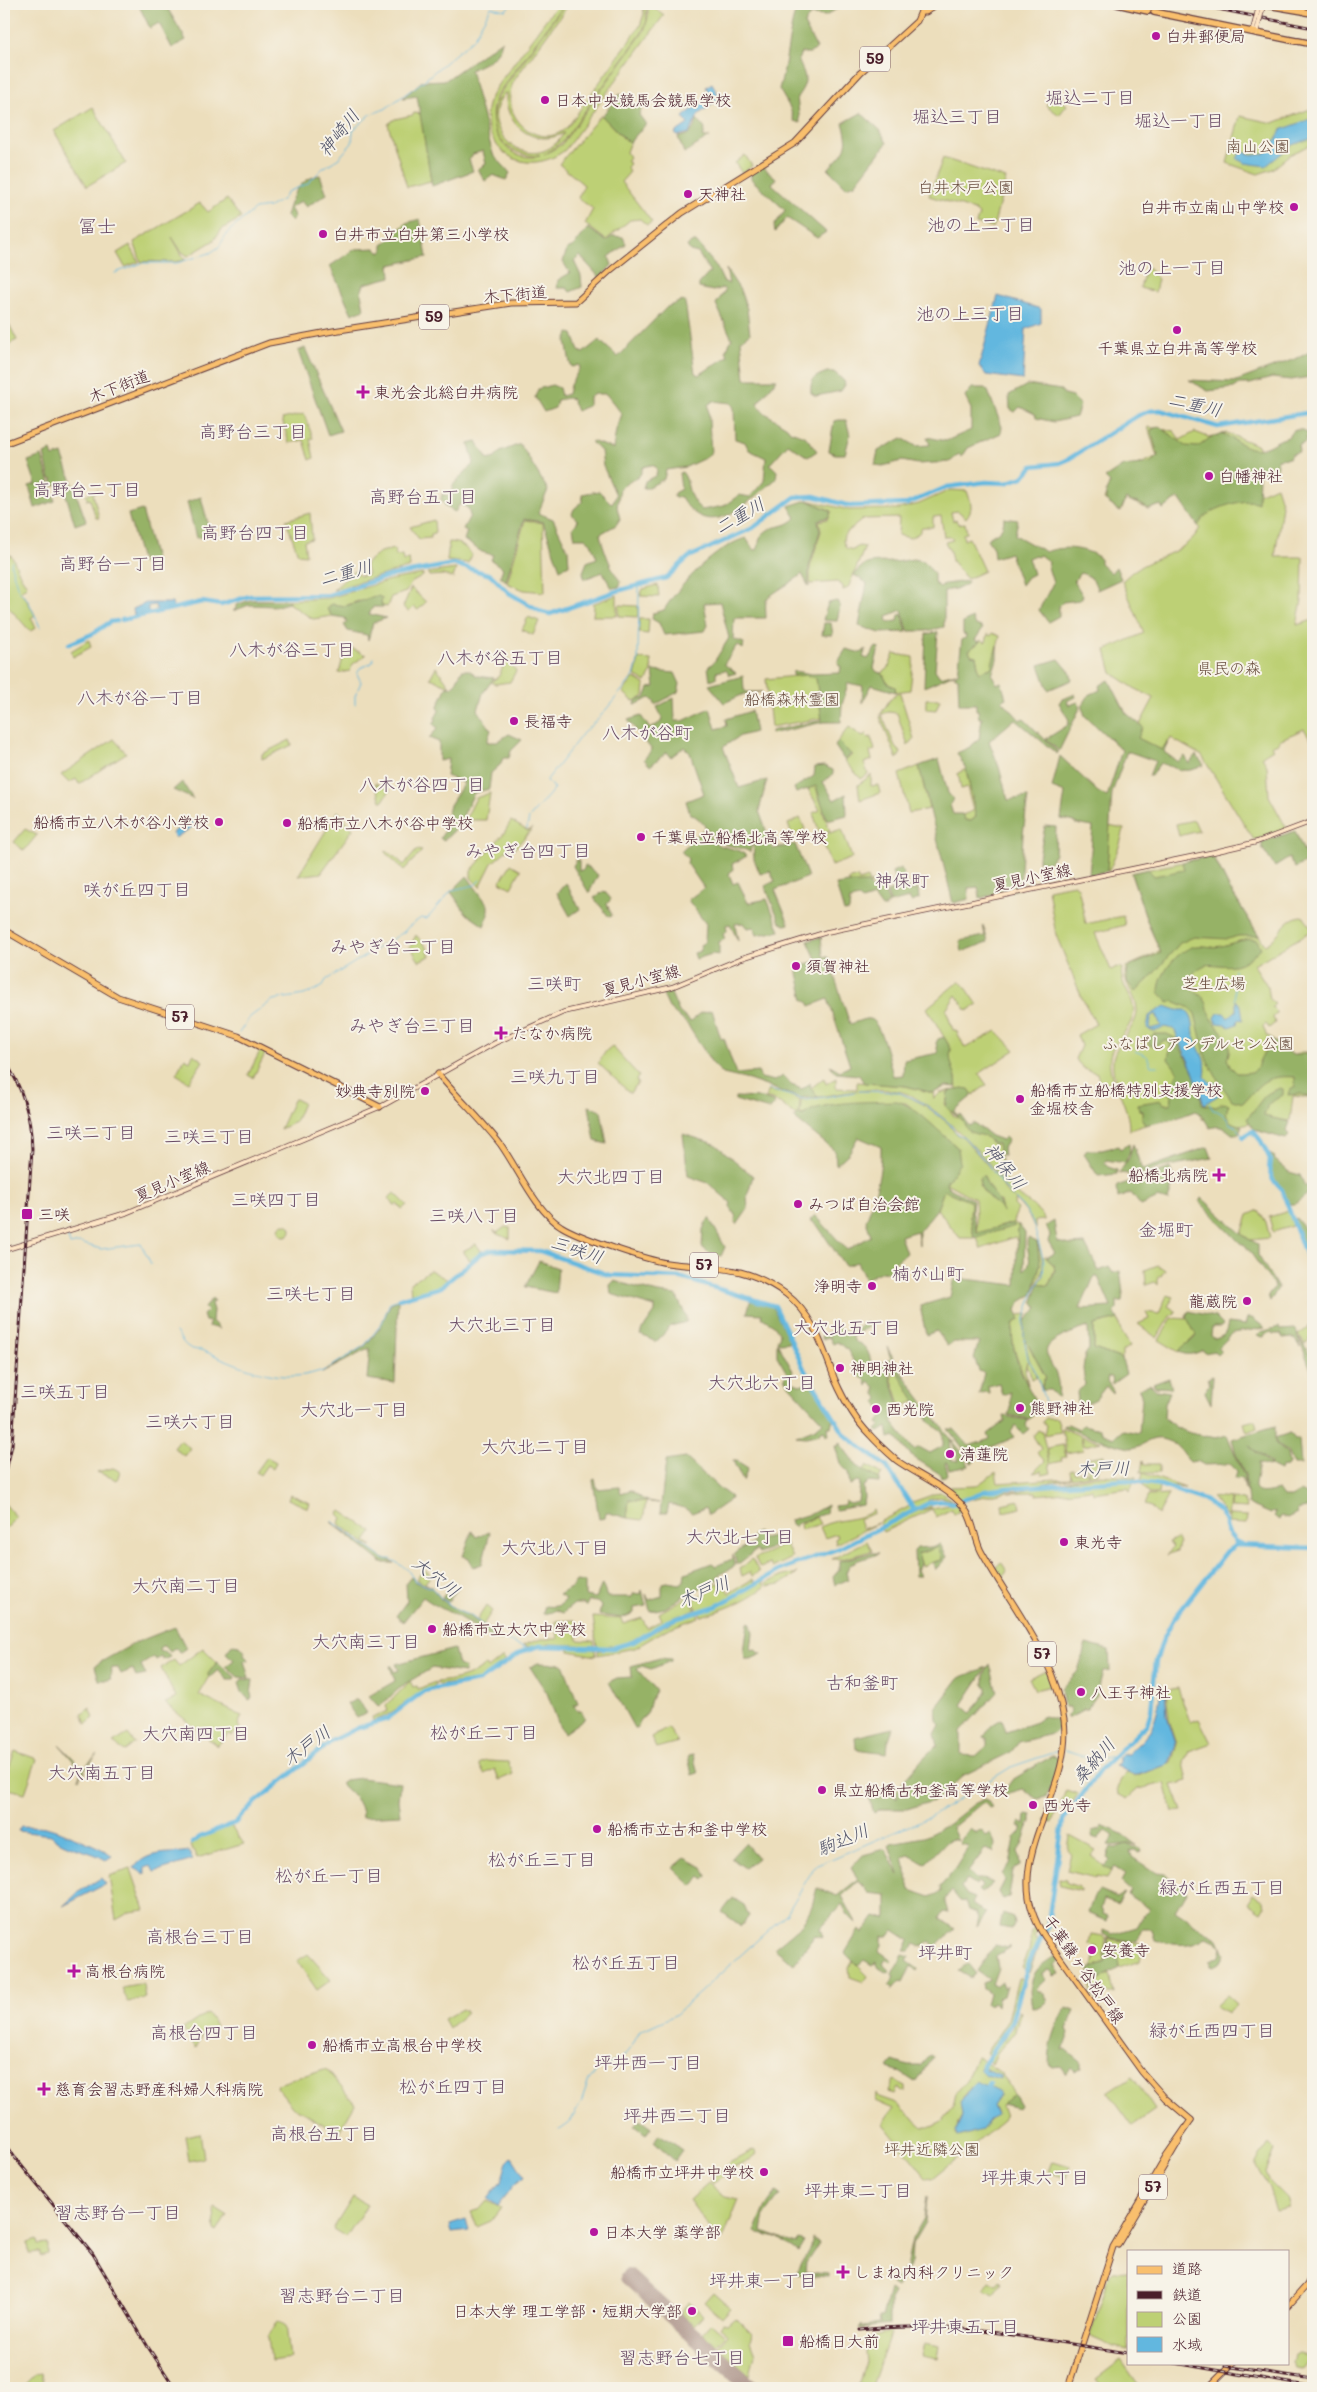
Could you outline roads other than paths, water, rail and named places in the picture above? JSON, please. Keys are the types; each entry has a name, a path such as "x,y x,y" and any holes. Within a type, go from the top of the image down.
{"highway":[{"path":"1117,4 1313,44"},
{"path":"1262,4 1313,13"}],"main road":[{"path":"921,12 923,4"},
{"name":"木下街道","path":"4,444 269,343 511,303 576,302 612,269 682,213 795,144 860,73 913,25 921,12 926,12 937,4"},
{"path":"1255,33 1262,4"},
{"name":"夏見小室線","path":"4,1250 126,1213 380,1107 494,1043 557,1015 672,988 742,958 827,932 1214,852 1257,842 1313,821"},
{"name":"57","path":"4,930 118,997 238,1036 380,1107"},
{"name":"千葉鎌ヶ谷松戸線","path":"438,1074 499,1142 543,1210 558,1224 572,1232 658,1261 721,1266 740,1271 790,1297 813,1324 839,1388 865,1430 897,1460 959,1502 968,1513 982,1552 1054,1676 1064,1720 1063,1746 1056,1785 1030,1859 1030,1906 1034,1920 1142,2072 1165,2098 1191,2120 1184,2127 1119,2236 1090,2315 1074,2375 1068,2388"},
{"path":"1290,2304 1307,2285 1313,2273"},
{"path":"1208,2388 1232,2364"}],"water":[{"path":"712,83 719,96 716,99 717,101 699,114 689,133 677,136 675,133 688,124 683,117 710,95 706,87"},
{"path":"1313,118 1313,138 1292,145 1266,166 1245,163 1237,159 1241,151 1256,155 1266,152 1274,144 1281,130"},
{"path":"998,296 1041,309 1041,323 1026,329 1023,380 986,375 979,366"},
{"path":"146,603 172,603 173,607 157,612 155,605 148,606 148,613 134,615 133,609"},
{"path":"191,820 194,826 175,838 172,833"},
{"path":"1236,1000 1241,1006 1243,1020 1238,1019 1237,1024 1229,1027 1225,1024 1217,1023 1215,1018 1218,1013 1224,1013 1228,1018 1236,1011"},
{"path":"1165,1006 1189,1012 1193,1021 1195,1040 1205,1065 1205,1077 1212,1084 1215,1082 1219,1095 1204,1104 1193,1071 1174,1029 1164,1027 1156,1031 1149,1030 1147,1028 1149,1016","holes":["1156,1014 1161,1026 1150,1029 1151,1017"]},
{"path":"1161,1684 1165,1690 1167,1717 1176,1744 1169,1764 1135,1776 1115,1765 1119,1763 1119,1757 1123,1754 1128,1754 1143,1739 1153,1725"},
{"path":"21,1826 54,1829 92,1845 112,1856 106,1860 63,1843 51,1835 18,1831"},
{"path":"189,1851 193,1860 154,1872 151,1866 145,1868 145,1874 134,1868 140,1862 153,1855"},
{"path":"101,1878 106,1884 63,1906 80,1891"},
{"path":"982,2064 986,2069 1000,2075 1000,2079 986,2075 980,2069"},
{"path":"976,2081 998,2092 1000,2095 993,2105 997,2115 989,2119 981,2130 958,2137 956,2131 962,2115 960,2102"},
{"path":"512,2157 525,2177 515,2184 498,2206 488,2199 501,2182 507,2162"},
{"path":"466,2219 469,2231 452,2233 450,2224"}],"waterway":[{"name":"神崎川","path":"115,273 142,263 177,263 210,253 219,247 227,233 255,209 269,207 283,199 287,192 307,184 323,168 339,158 352,143 353,130 371,114 385,109 422,82 473,39 491,7 506,10 511,4"},
{"name":"二重川","path":"122,620 202,602 221,605 250,596 329,595 389,576 454,564 491,575 509,593 542,612 550,614 617,591 666,578 689,557 753,528 795,497 814,496 850,506 907,504 947,487 986,482 1006,483 1023,477 1033,466 1060,463 1067,460 1137,416 1149,411 1160,410 1218,427 1313,412"},
{"path":"12,561 11,565 18,589 28,600 40,627"},
{"path":"527,829 529,818 555,788 546,781 583,733 599,718 634,676 638,661 639,585"},
{"path":"69,644 92,634 110,622 117,621"},
{"path":"355,704 355,696 361,682 357,674 360,668 372,663 374,658"},
{"path":"239,1033 250,1017 273,1000 304,995 322,987 326,980 404,932 421,918 427,919 452,890 475,885 480,880"},
{"path":"1234,970 1235,1000"},
{"path":"1135,1051 1147,1056 1151,1066 1158,1066"},
{"name":"神保川","path":"769,1090 807,1100 861,1091 898,1092 923,1103 949,1123 957,1134 964,1137 987,1163 1007,1191 1023,1207 1032,1220 1044,1261 1043,1276 1035,1289 1024,1321 1024,1337 1028,1359 1035,1370 1049,1414"},
{"path":"1209,1103 1213,1110 1220,1113 1230,1124 1237,1127 1243,1137"},
{"path":"1243,1137 1253,1131 1261,1141 1270,1159 1269,1169 1273,1180 1282,1190 1313,1276"},
{"name":"三咲川","path":"67,1234 70,1245 80,1243 101,1249 141,1244 151,1264"},
{"name":"三咲川","path":"399,1299 441,1287 482,1253 493,1250 540,1251 609,1275 682,1278 775,1306 805,1371 845,1435 887,1467 914,1510"},
{"path":"1313,1281 1310,1298 1313,1312"},
{"name":"三咲川","path":"176,1332 189,1347 259,1372 289,1376 320,1371 321,1373 365,1345 382,1323 390,1302 399,1299"},
{"name":"木戸川","path":"192,1843 200,1837 235,1823 250,1807 333,1740 358,1728 387,1719 424,1691 479,1681 523,1651 540,1646 612,1648 633,1642 668,1621 717,1606 782,1569 840,1548 929,1503 941,1501 955,1503 985,1491 1007,1488 1127,1480 1160,1485 1206,1501 1221,1513 1226,1522 1226,1530 1235,1541 1243,1545"},
{"name":"大穴川","path":"332,1521 384,1559 391,1559 407,1569 415,1581 432,1588 442,1599 458,1611 471,1616 501,1639 528,1648"},
{"name":"桑納川","path":"983,2069 983,2066 1011,2023 1029,1963 1047,1929 1063,1821 1100,1770 1147,1724 1151,1711 1156,1661 1163,1639 1173,1620 1227,1551 1236,1545 1313,1548"},
{"name":"駒込川","path":"559,2130 570,2122 581,2103 589,2080 600,2068 623,2057 632,2046 640,2031 675,2015 787,1913 815,1866 932,1816 1011,1767 1061,1750"},
{"name":"駒込川","path":"1065,1751 1095,1759 1114,1755"},
{"name":"桑納川","path":"986,2088 989,2083"}],"railway":[{"path":"1193,4 1313,28"},
{"path":"4,1060 11,1070 25,1102 30,1125 32,1149 12,1445 4,1480"},
{"path":"4,2144 93,2254 148,2347 175,2388"},
{"path":"860,2330 894,2327 961,2329 994,2332 1127,2353"},
{"path":"1181,2364 1313,2387"},
{"path":"1225,2366 1313,2379"}],"place":[{"name":"白井郵便局","path":"1156,36"},
{"name":"日本中央競馬会競馬学校","path":"545,100"},
{"name":"天神社","path":"688,194"},
{"name":"白井市立南山中学校","path":"1294,207"},
{"name":"白井市立白井第三小学校","path":"323,234"},
{"name":"千葉県立白井高等学校","path":"1177,330"},
{"name":"東光会北総白井病院","path":"363,392"},
{"name":"白幡神社","path":"1209,476"},
{"name":"長福寺","path":"514,721"},
{"name":"船橋市立八木が谷小学校","path":"219,822"},
{"name":"船橋市立八木が谷中学校","path":"287,823"},
{"name":"千葉県立船橋北高等学校","path":"641,837"},
{"name":"須賀神社","path":"796,966"},
{"name":"たなか病院","path":"501,1033"},
{"name":"妙典寺別院","path":"425,1091"},
{"name":"船橋市立船橋特別支援学校 金堀校舎","path":"1020,1099"},
{"name":"船橋北病院","path":"1219,1175"},
{"name":"みつば自治会館","path":"798,1204"},
{"name":"三咲","path":"27,1214"},
{"name":"浄明寺","path":"872,1286"},
{"name":"龍蔵院","path":"1247,1301"},
{"name":"神明神社","path":"840,1368"},
{"name":"熊野神社","path":"1020,1408"},
{"name":"西光院","path":"876,1409"},
{"name":"清蓮院","path":"950,1454"},
{"name":"東光寺","path":"1064,1542"},
{"name":"船橋市立大穴中学校","path":"432,1629"},
{"name":"八王子神社","path":"1081,1692"},
{"name":"県立船橋古和釜高等学校","path":"822,1790"},
{"name":"西光寺","path":"1033,1805"},
{"name":"船橋市立古和釜中学校","path":"597,1829"},
{"name":"安養寺","path":"1092,1950"},
{"name":"高根台病院","path":"74,1971"},
{"name":"船橋市立高根台中学校","path":"312,2045"},
{"name":"慈育会習志野産科婦人科病院","path":"44,2089"},
{"name":"船橋市立坪井中学校","path":"764,2172"},
{"name":"日本大学 薬学部","path":"594,2232"},
{"name":"しまね内科クリニック","path":"843,2272"},
{"name":"日本大学 理工学部・短期大学部","path":"692,2311"},
{"name":"船橋日大前","path":"788,2341"}],"district":[{"name":"堀込二丁目","path":"1090,98"},
{"name":"堀込三丁目","path":"957,117"},
{"name":"堀込一丁目","path":"1179,121"},
{"name":"池の上二丁目","path":"981,225"},
{"name":"冨士","path":"97,226"},
{"name":"池の上一丁目","path":"1172,268"},
{"name":"池の上三丁目","path":"970,314"},
{"name":"高野台三丁目","path":"253,432"},
{"name":"高野台二丁目","path":"87,490"},
{"name":"高野台五丁目","path":"423,497"},
{"name":"高野台四丁目","path":"255,533"},
{"name":"高野台一丁目","path":"113,564"},
{"name":"八木が谷三丁目","path":"292,650"},
{"name":"八木が谷五丁目","path":"500,658"},
{"name":"八木が谷一丁目","path":"140,698"},
{"name":"八木が谷町","path":"647,733"},
{"name":"八木が谷四丁目","path":"422,785"},
{"name":"みやぎ台四丁目","path":"528,851"},
{"name":"神保町","path":"902,881"},
{"name":"咲が丘四丁目","path":"137,890"},
{"name":"みやぎ台二丁目","path":"393,947"},
{"name":"三咲町","path":"554,984"},
{"name":"みやぎ台三丁目","path":"412,1026"},
{"name":"三咲九丁目","path":"555,1077"},
{"name":"三咲二丁目","path":"91,1133"},
{"name":"三咲三丁目","path":"209,1137"},
{"name":"大穴北四丁目","path":"611,1177"},
{"name":"三咲四丁目","path":"276,1200"},
{"name":"三咲八丁目","path":"474,1216"},
{"name":"金堀町","path":"1166,1230"},
{"name":"楠が山町","path":"928,1274"},
{"name":"三咲七丁目","path":"311,1294"},
{"name":"大穴北三丁目","path":"502,1325"},
{"name":"大穴北五丁目","path":"847,1328"},
{"name":"大穴北六丁目","path":"762,1383"},
{"name":"三咲五丁目","path":"65,1392"},
{"name":"大穴北一丁目","path":"354,1410"},
{"name":"三咲六丁目","path":"190,1422"},
{"name":"大穴北二丁目","path":"535,1447"},
{"name":"大穴北七丁目","path":"740,1537"},
{"name":"大穴北八丁目","path":"555,1548"},
{"name":"大穴南二丁目","path":"186,1586"},
{"name":"大穴南三丁目","path":"366,1642"},
{"name":"古和釜町","path":"862,1683"},
{"name":"松が丘二丁目","path":"484,1733"},
{"name":"大穴南四丁目","path":"196,1734"},
{"name":"大穴南五丁目","path":"102,1773"},
{"name":"松が丘三丁目","path":"542,1860"},
{"name":"松が丘一丁目","path":"329,1876"},
{"name":"緑が丘西五丁目","path":"1222,1888"},
{"name":"高根台三丁目","path":"200,1937"},
{"name":"坪井町","path":"945,1953"},
{"name":"松が丘五丁目","path":"626,1963"},
{"name":"緑が丘西四丁目","path":"1212,2031"},
{"name":"高根台四丁目","path":"204,2033"},
{"name":"坪井西一丁目","path":"648,2063"},
{"name":"松が丘四丁目","path":"453,2087"},
{"name":"坪井西二丁目","path":"677,2116"},
{"name":"高根台五丁目","path":"324,2134"},
{"name":"坪井東六丁目","path":"1035,2178"},
{"name":"坪井東二丁目","path":"858,2191"},
{"name":"習志野台一丁目","path":"118,2213"},
{"name":"坪井東一丁目","path":"763,2281"},
{"name":"習志野台二丁目","path":"342,2296"},
{"name":"坪井東五丁目","path":"965,2327"},
{"name":"習志野台七丁目","path":"682,2358"}],"park label":[{"name":"南山公園","path":"1258,146"},
{"name":"白井木戸公園","path":"966,187"},
{"name":"県民の森","path":"1229,668"},
{"name":"船橋森林霊園","path":"792,699"},
{"name":"芝生広場","path":"1214,983"},
{"name":"ふなばしアンデルセン公園","path":"1198,1043"},
{"name":"坪井近隣公園","path":"932,2149"}]}
